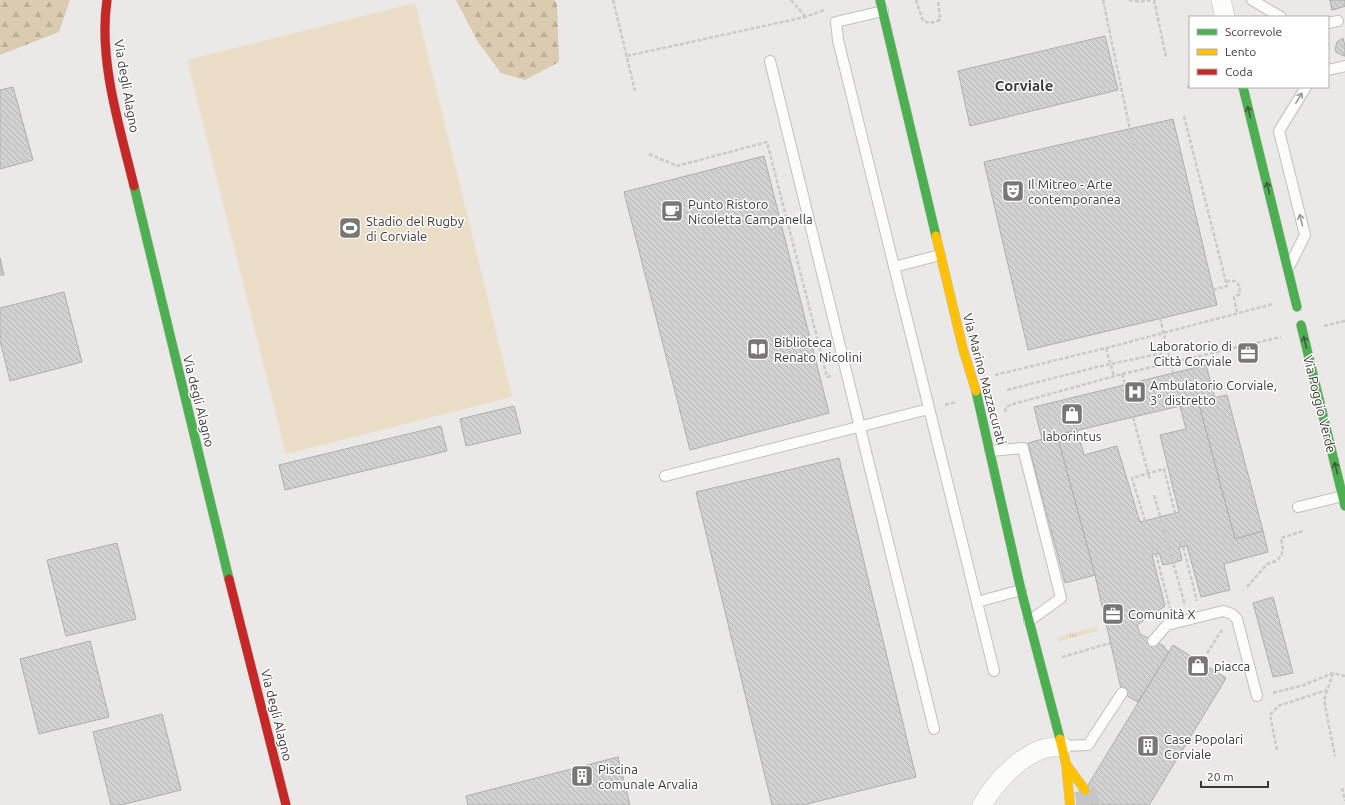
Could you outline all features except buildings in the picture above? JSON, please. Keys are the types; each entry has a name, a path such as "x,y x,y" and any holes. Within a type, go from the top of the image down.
{"street":[{"name":"Via degli Alagno","path":"107,0 105,8 104,32 113,100 225,564 286,805"},
{"name":"Via Marino Mazzacurati","path":"880,0 963,350 974,381 1021,590 1062,746 1066,764 1070,805"},
{"path":"1243,88 1296,303"},
{"name":"Via Poggio Verde","path":"1301,325 1344,501"},
{"path":"982,805 990,791 1022,760 1041,749 1062,746"},
{"name":"Via Marino Mazzacurati","path":"1066,764 1085,790"}],"lane":[{"path":"1252,0 1279,16"},
{"path":"883,11 836,22 838,40 994,670"},
{"path":"1329,23 1338,21"},
{"path":"770,61 934,729"},
{"path":"1329,70 1345,66"},
{"path":"1288,268 1305,235 1279,131 1305,88"},
{"path":"894,267 940,255"},
{"path":"665,476 929,409"},
{"path":"990,452 1023,448 1061,598 1029,621"},
{"path":"1298,507 1344,501"},
{"path":"977,602 1021,590"},
{"path":"1153,640 1167,625 1223,611 1232,614 1237,619 1257,696"},
{"path":"1062,746 1088,746 1122,693"}],"path":[{"path":"614,0 635,91"},
{"path":"791,0 805,16"},
{"path":"916,0 922,19 925,22 930,23 940,20 938,0"},
{"path":"1103,0 1134,149"},
{"path":"1129,0 1140,2 1151,0"},
{"path":"1154,0 1166,57"},
{"path":"627,56 805,16 827,9"},
{"path":"1184,116 1226,280 1227,286 1213,290"},
{"path":"649,154 677,166 767,142 827,377 847,372"},
{"path":"1226,280 1235,281 1239,285 1240,294 1234,298 1237,313"},
{"path":"993,369 994,376 1237,313 1296,303"},
{"path":"1160,318 1173,373"},
{"path":"1318,328 1345,321"},
{"path":"1004,414 1006,407 1010,404 1122,374 1288,336"},
{"path":"1106,348 1114,376"},
{"path":"1007,390 1110,364 1162,353"},
{"path":"1122,374 1125,384"},
{"path":"1133,416 1150,480"},
{"path":"1145,521 1132,478 1148,473 1164,469 1176,513"},
{"path":"1154,495 1183,600"},
{"path":"1247,587 1267,564 1276,561 1281,556 1283,550 1281,538 1303,531"},
{"path":"1178,543 1186,542"},
{"path":"1183,547 1197,598"},
{"path":"1150,551 1158,549"},
{"path":"1156,554 1169,604"},
{"path":"1207,653 1232,614"},
{"path":"1040,663 1110,643"},
{"path":"1333,673 1324,700 1335,756"},
{"path":"1281,691 1304,685 1333,673 1345,676"},
{"path":"1277,750 1270,716 1278,706 1327,690"},
{"path":"1342,788 1345,801"}],"green space":[{"path":"0,0 70,0 59,32 0,55"},
{"path":"456,0 555,0 557,5 559,62 525,80 501,73 478,42"},
{"name":"Stadio del Rugby di Corviale","path":"415,3 512,397 286,454 187,60"},
{"path":"1097,627 1098,631 1059,641 1057,637"}],"tunnel":[{"path":"1085,790 1088,805"}],"traffic: fast":[{"path":"880,0 936,236"},
{"path":"1243,88 1297,307"},
{"path":"134,186 229,579"},
{"path":"1301,325 1345,506"},
{"path":"976,391 1021,590 1060,739"}],"traffic: slow":[{"path":"936,236 963,349 976,391"},
{"path":"1060,739 1066,764 1070,805"},
{"path":"1066,764 1085,790"}],"traffic: jam":[{"path":"107,0 105,46 108,70 117,117 134,186"},
{"path":"229,579 286,805"}],"place":[{"name":"Il Mitreo - Arte contemporanea","path":"1013,191"},
{"name":"Punto Ristoro Nicoletta Campanella","path":"672,211"},
{"name":"Stadio del Rugby di Corviale","path":"350,228"},
{"name":"Biblioteca Renato Nicolini","path":"758,349"},
{"name":"Laboratorio di Città Corviale","path":"1248,353"},
{"name":"Ambulatorio Corviale, 3° distretto","path":"1135,392"},
{"name":"laborintus","path":"1072,414"},
{"name":"Comunità X","path":"1113,614"},
{"name":"piacca","path":"1198,666"},
{"name":"Case Popolari Corviale","path":"1148,746"},
{"name":"Piscina comunale Arvalia","path":"582,776"}],"district":[{"name":"Corviale","path":"1024,85"}]}
